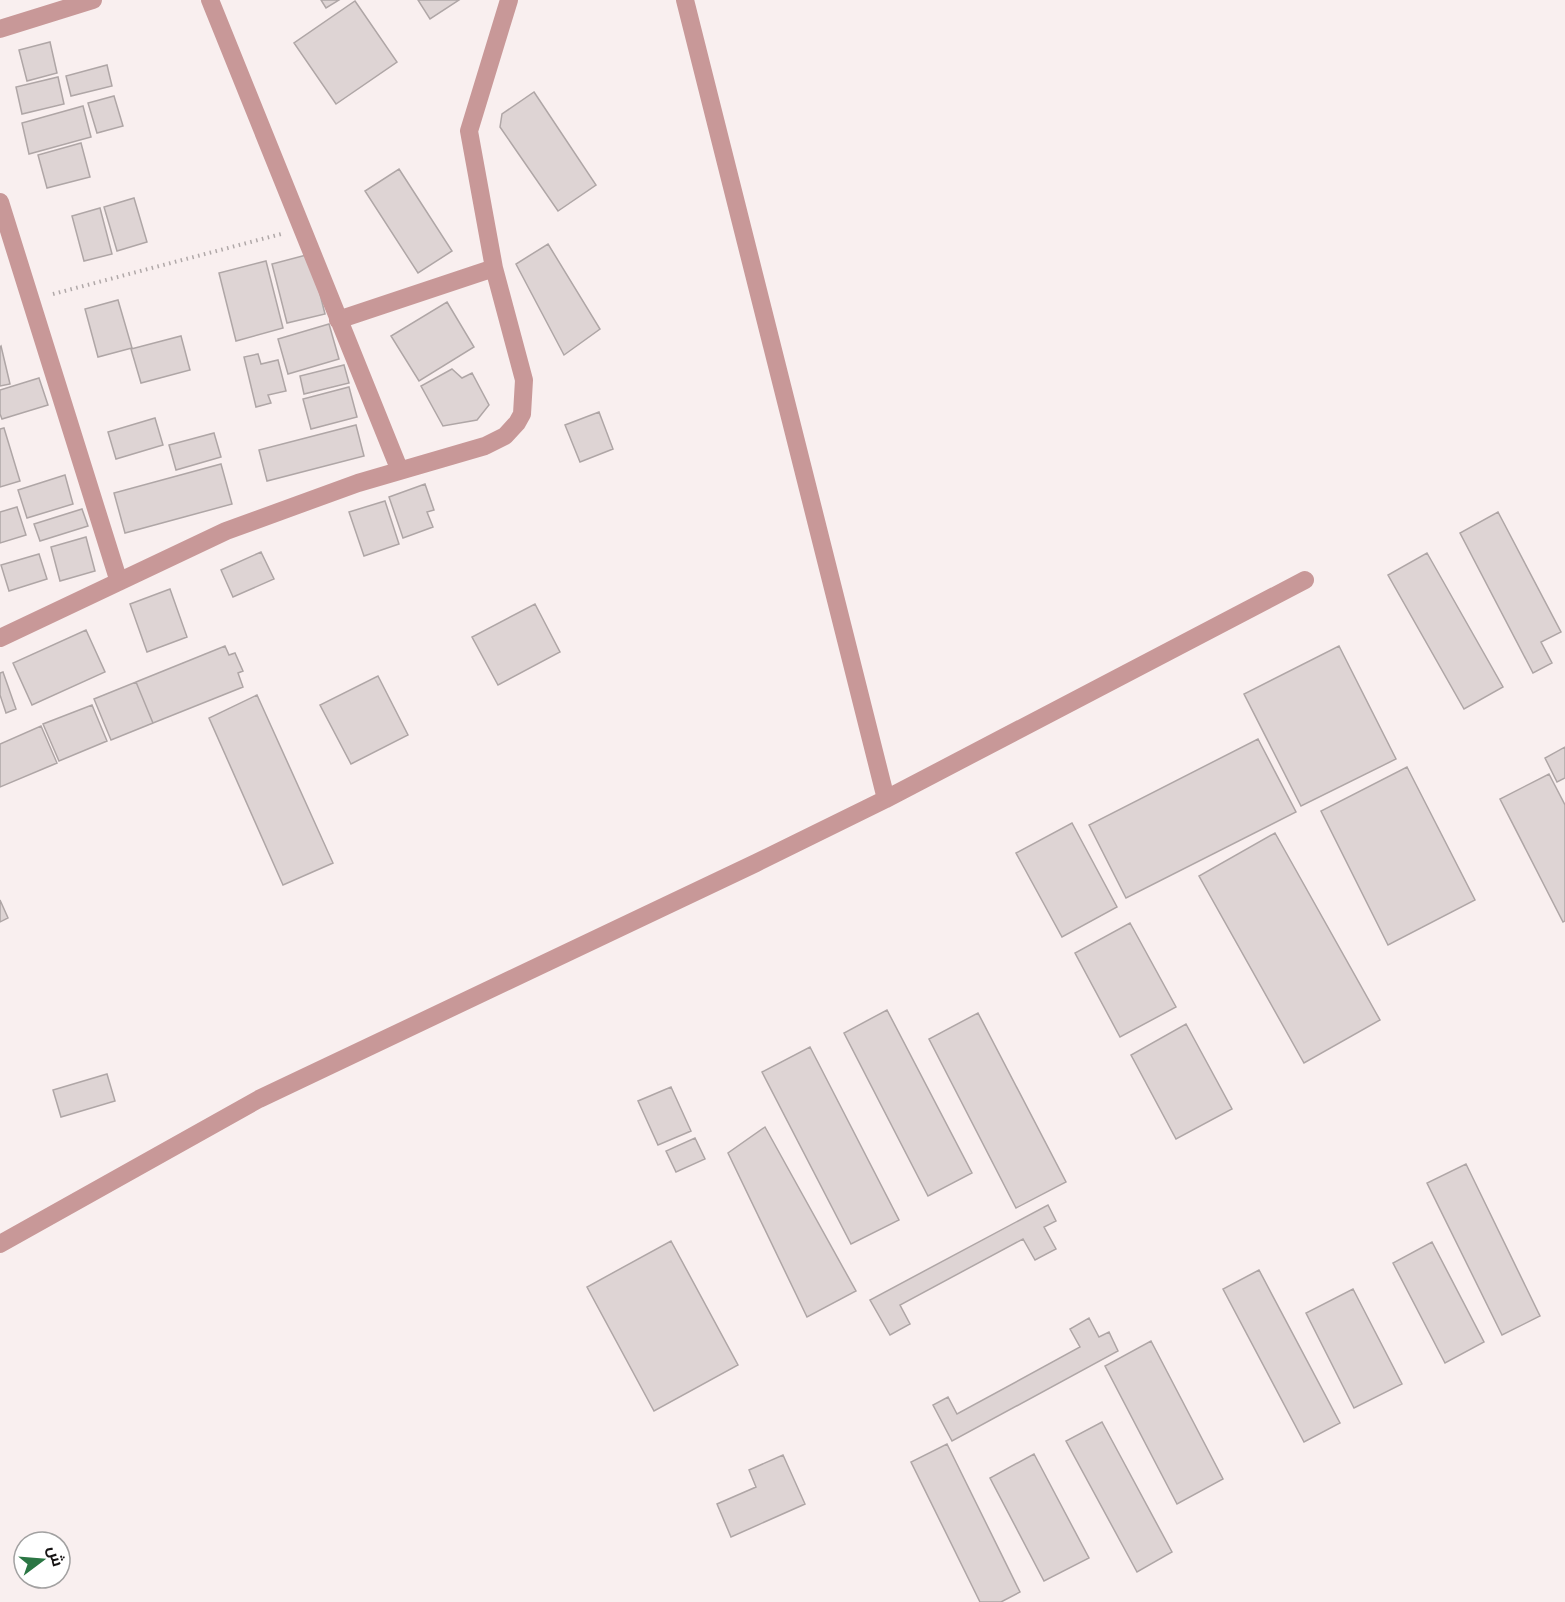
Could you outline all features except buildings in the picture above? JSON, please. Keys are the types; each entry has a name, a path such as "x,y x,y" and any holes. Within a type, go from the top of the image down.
{"street":[{"path":"0,29 93,0"},
{"path":"210,0 400,471"},
{"path":"0,638 225,531 358,483 485,446 505,436 517,423 522,414 524,380 494,268 469,131 509,0"},
{"path":"685,0 886,799"},
{"path":"0,202 119,582"},
{"path":"338,320 494,268"},
{"path":"0,1244 259,1099 886,799 1305,580"}],"path":[{"path":"31,300 302,228"}]}
